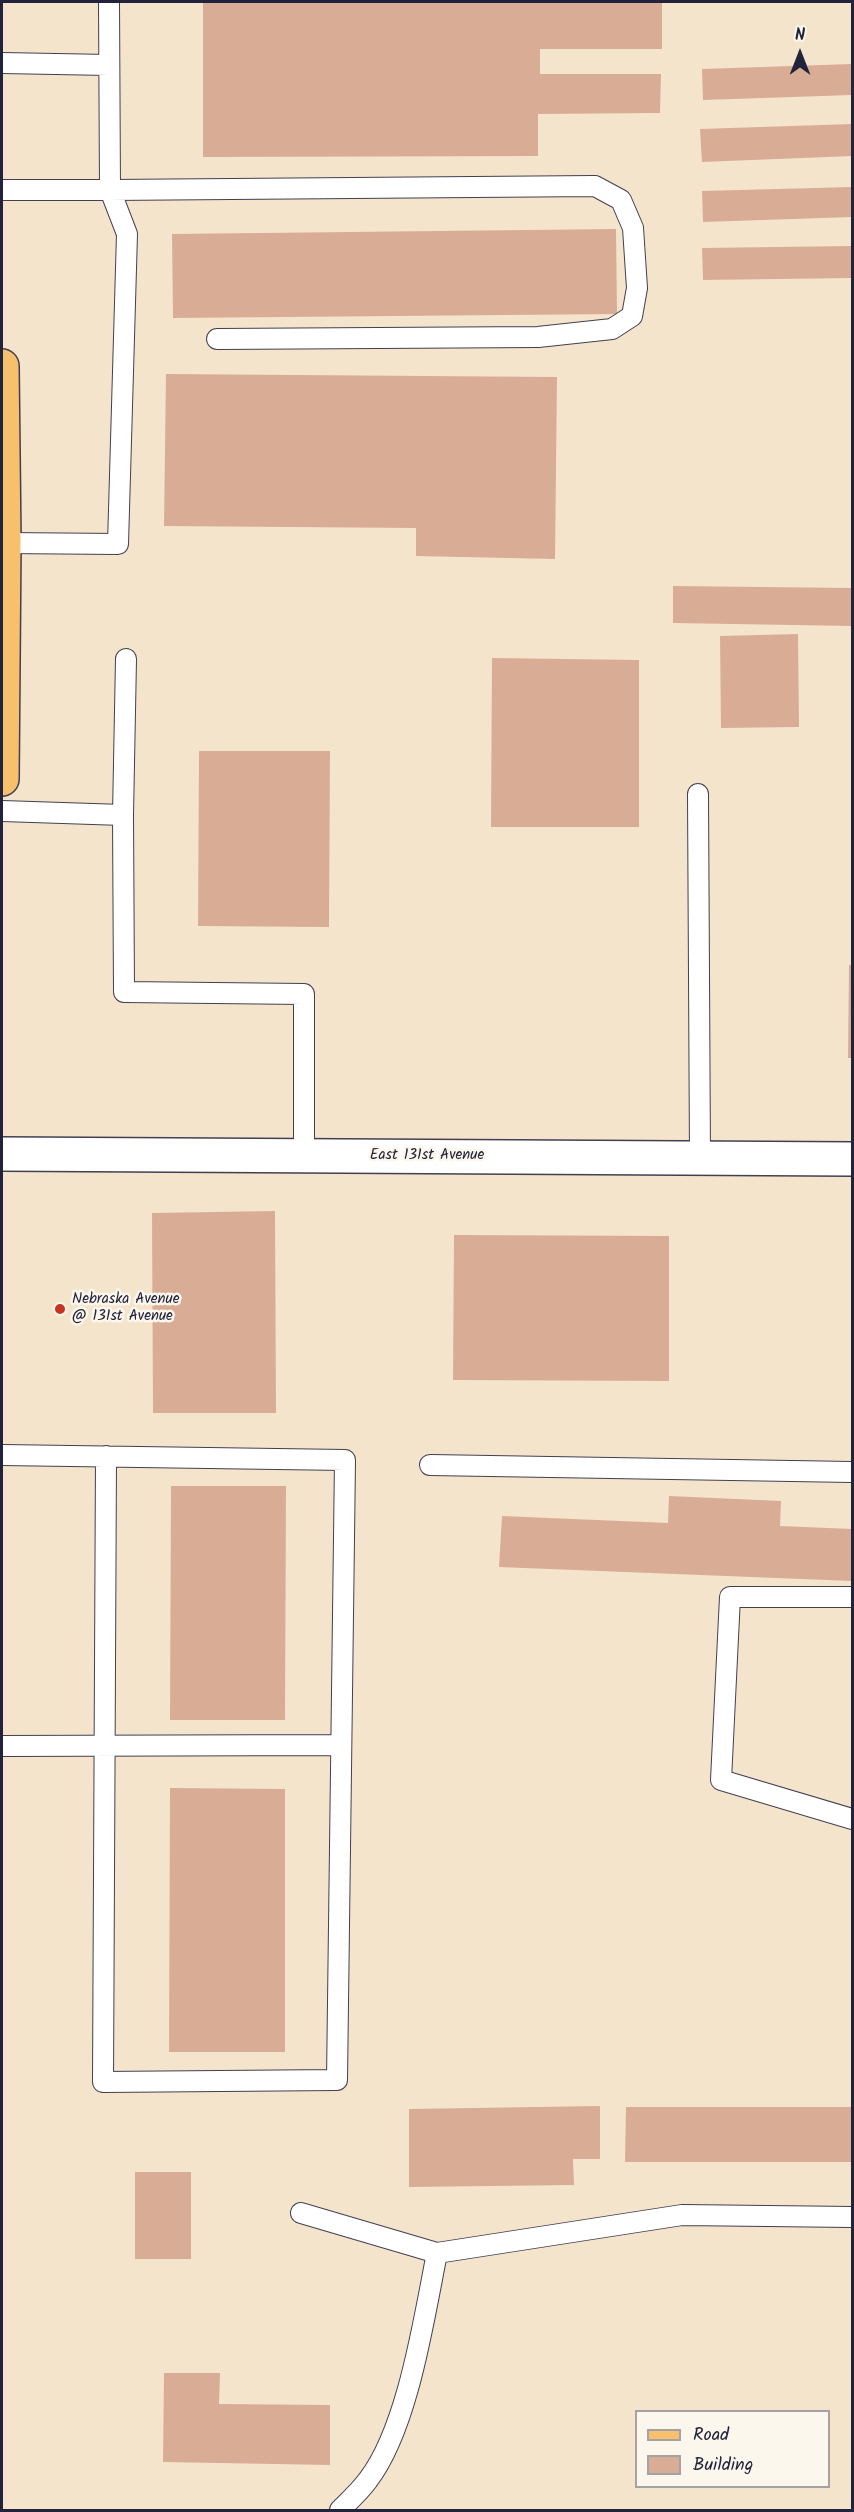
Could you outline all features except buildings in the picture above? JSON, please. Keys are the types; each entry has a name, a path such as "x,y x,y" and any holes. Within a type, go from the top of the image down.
{"main road":[{"path":"2,366 4,543 2,779"}],"street":[{"name":"East 131st Avenue","path":"2,1154 852,1159"}],"lane":[{"path":"4,543 118,544 128,234 110,190 109,2"},
{"path":"2,63 109,65"},
{"path":"2,190 595,186 621,200 633,228 637,288 632,316 612,329 538,337 217,339"},
{"path":"126,659 123,814 124,992 304,994 304,1155"},
{"path":"698,794 700,1158"},
{"path":"2,811 123,814"},
{"path":"2,1455 106,1456 345,1460 337,2080 103,2082 106,1456"},
{"path":"430,1465 852,1472"},
{"path":"852,1597 730,1597 721,1780 852,1820"},
{"path":"2,1746 341,1745"},
{"path":"301,2213 437,2253 682,2215 852,2217"},
{"path":"340,2511 369,2480 391,2439 413,2367 437,2253"}],"place":[{"name":"Nebraska Avenue @ 131st Avenue","path":"60,1309"}]}
